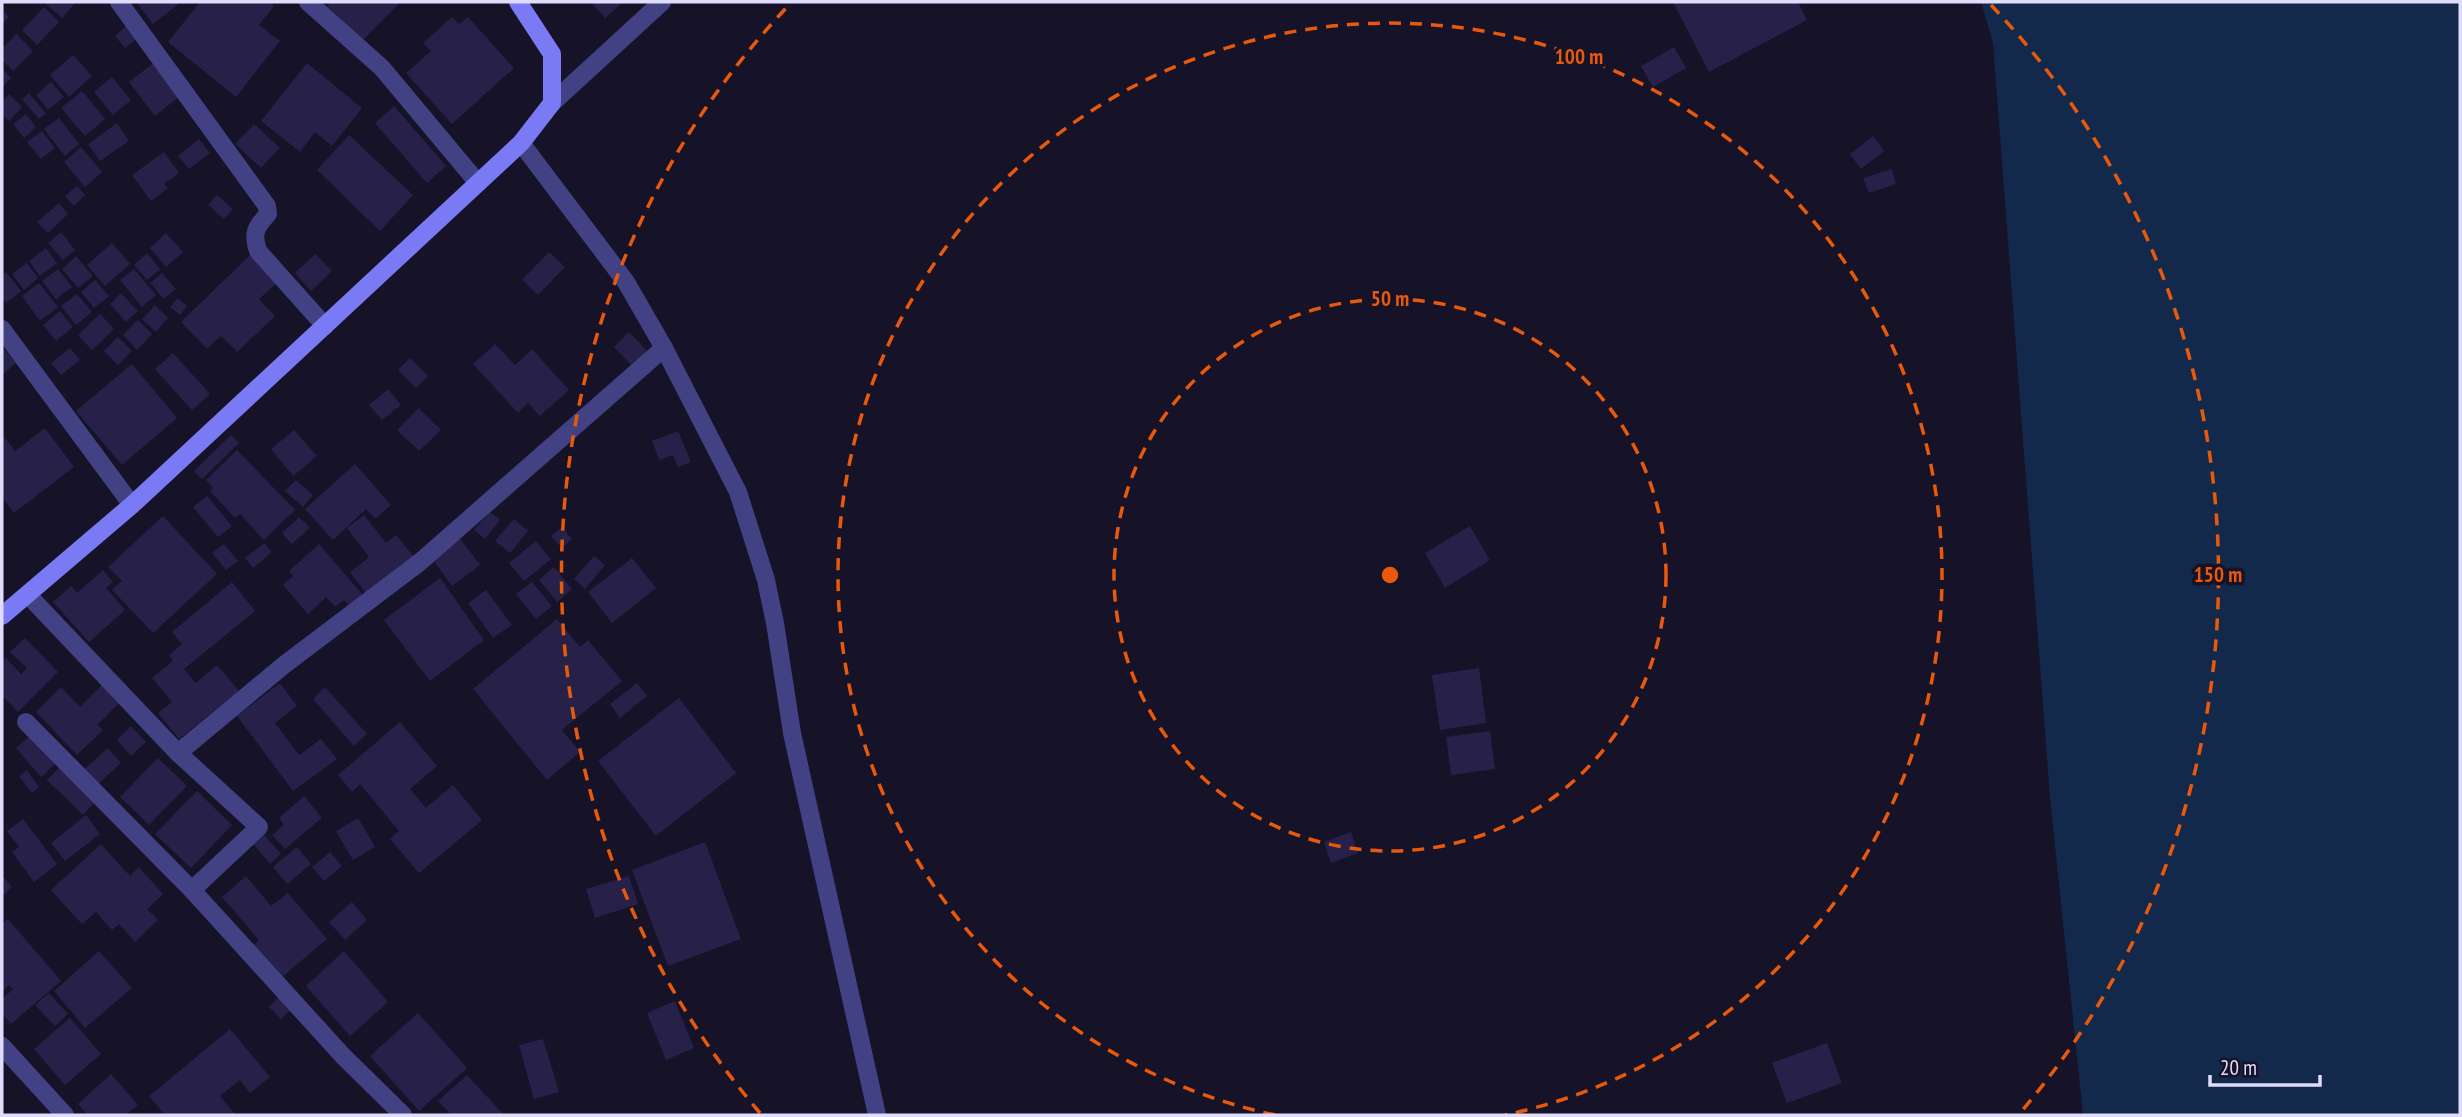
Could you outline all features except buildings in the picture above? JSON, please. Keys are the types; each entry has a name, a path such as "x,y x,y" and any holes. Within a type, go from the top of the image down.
{"street":[{"path":"119,2 267,205 268,214 255,229 254,240 258,251 325,326"},
{"path":"308,2 382,68 478,183"},
{"path":"518,2 552,54 552,103"},
{"path":"2,616 132,505 325,326 521,143 552,103 662,2"},
{"path":"521,143 626,282 664,348 738,492 775,623 792,733 877,1115"},
{"path":"2,329 132,505"},
{"path":"178,753 284,665 420,562 664,348"},
{"path":"28,595 178,753 259,827 192,890"},
{"path":"26,722 192,890 343,1056 403,1115"},
{"path":"2,1046 65,1115"}],"water":[{"path":"1981,2 2460,2 2460,1115 2083,1115 2050,797 1993,43"}]}
